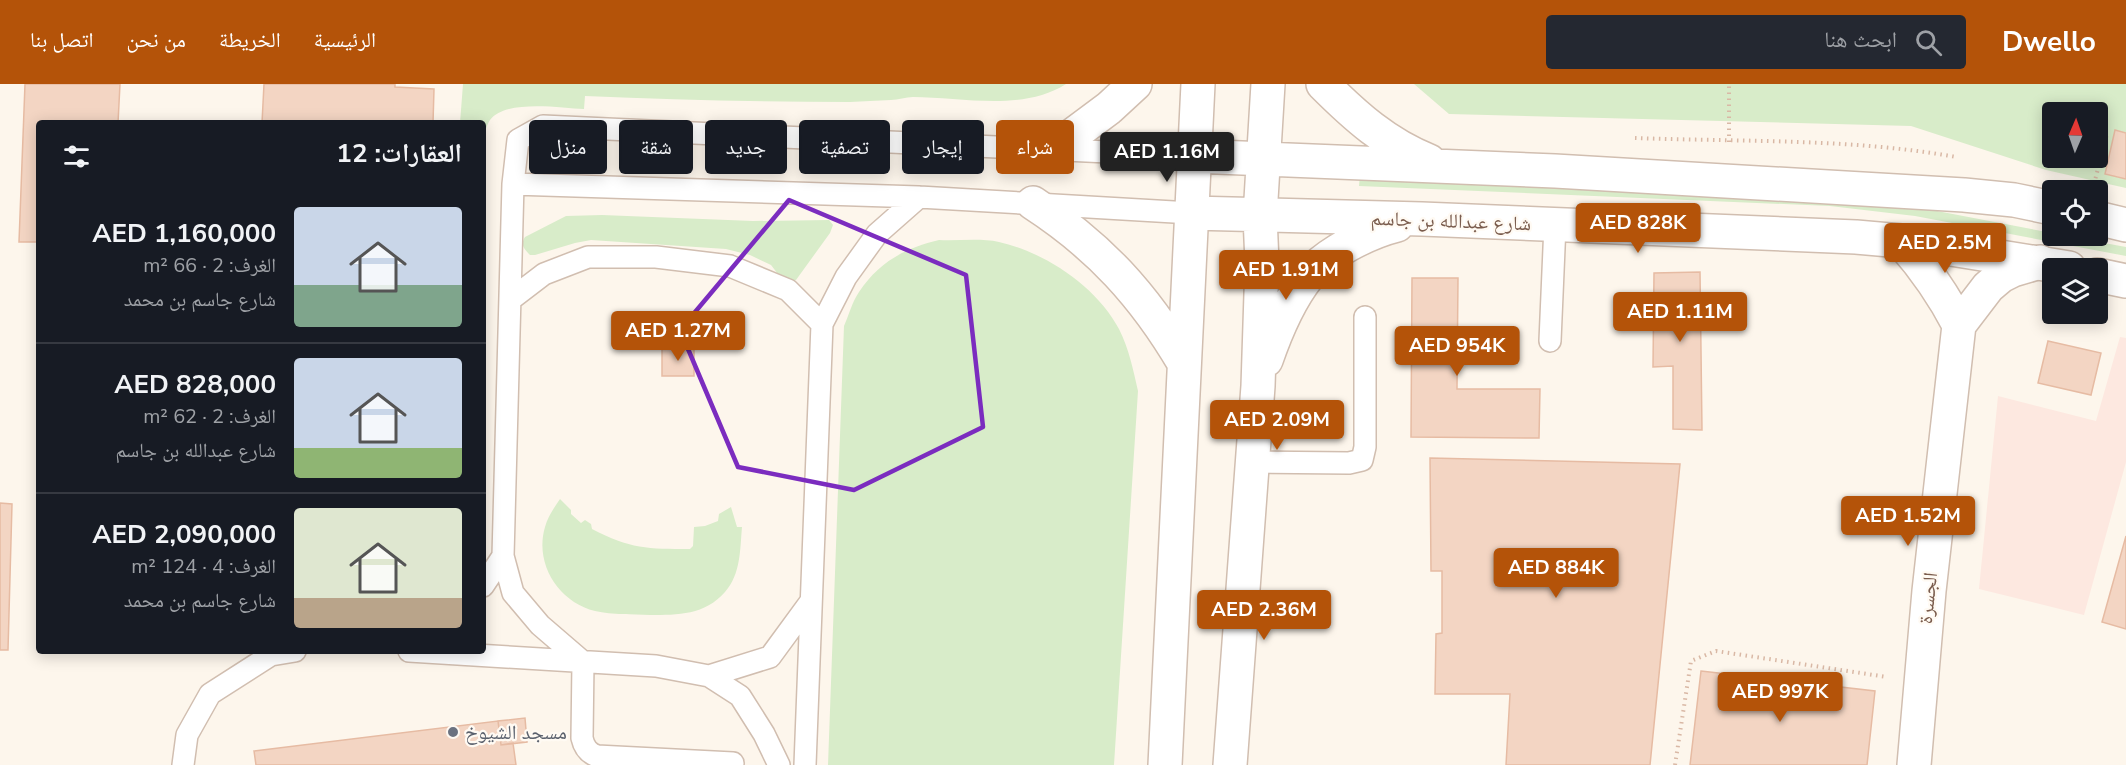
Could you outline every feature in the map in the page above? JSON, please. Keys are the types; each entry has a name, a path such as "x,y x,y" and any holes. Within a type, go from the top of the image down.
{"street":[{"path":"1074,134 1109,108 1135,84"},
{"path":"1165,765 1198,84"},
{"path":"1230,765 1258,386 1262,264 1260,216 1268,84"},
{"path":"1323,84 1353,114 1380,136 1410,154 1442,166"},
{"path":"1194,156 1567,171 1964,195 2014,200 2042,206"},
{"path":"1033,203 1080,236 1119,272 1166,331 1184,363"},
{"path":"2108,212 2126,225"},
{"name":"شارع عبدالله بن جاسم","path":"1191,213 1422,219 1856,237 1901,241 2042,264"},
{"path":"1258,386 1282,321 1309,275 1329,258 1356,241 1386,228 1422,219"},
{"path":"1901,241 1932,278 1947,300 1959,325 1988,287 2001,276 2013,270 2042,267"},
{"path":"2108,277 2126,281"},
{"name":"الجسرة","path":"1914,765 1920,682 1959,325"}],"lane":[{"path":"583,662 540,625 513,593 503,556 513,184 518,140 543,126 996,146"},
{"path":"1074,150 1194,156"},
{"path":"513,184 919,197 1191,213"},
{"path":"805,765 822,324 846,277 877,234 919,197"},
{"path":"1550,341 1555,225"},
{"path":"510,300 544,274 588,257 656,257 730,266 740,270 788,290 822,324"},
{"path":"1251,462 1349,464 1362,460 1365,447 1365,317"},
{"path":"486,582 503,556"},
{"path":"709,676 770,657 811,601"},
{"path":"183,765 187,735 210,694 271,655 277,654"},
{"path":"456,654 656,666 709,676 740,696 764,734 779,765"},
{"path":"583,662 582,738 586,749 591,754 733,763"}],"path":[{"path":"1729,84 1729,142"},
{"path":"1633,138 1850,144 1919,150 1961,158"},
{"path":"1675,765 1690,662 1716,651 1920,682"}],"highlighted area":[{"path":"789,200 966,275 983,427 854,490 738,467 680,330"}],"shaded area":[{"path":"2120,337 2126,338 2126,462 2084,615 1979,589 1998,396 2096,421"}],"green space":[{"path":"463,84 1066,84 1049,93 1030,98 991,101 913,97 850,102 783,102 585,96 584,109 534,106 508,109 498,113 490,120 486,130 486,120 460,120"},
{"path":"1414,84 2126,84 2126,188 2108,184 2108,180 2090,180 2046,170 1911,126 1449,114"},
{"path":"1360,174 1916,207 2042,231 2042,240 1915,216 1830,206 1359,186"},
{"path":"602,215 753,221 829,220 833,225 830,233 796,280 790,283 781,278 771,265 750,255 726,249 591,240 530,255 523,247 525,237 566,216"},
{"path":"939,240 999,242 1034,254 1051,263 1068,274 1097,299 1119,329 1128,352 1138,391 1114,765 828,765 844,326 852,304 875,272 904,252"},
{"path":"2108,244 2126,247 2126,256 2073,246 2108,246"},
{"path":"560,499 581,523 585,520 591,524 592,529 605,536 640,547 662,549 690,549 693,546 694,527 718,521 719,514 731,507 737,527 742,527 739,561 734,577 717,600 700,609 681,614 616,614 595,611 582,606 570,599 552,580 543,554 545,527"}],"building":[{"path":"25,84 120,84 118,120 36,120 36,242 19,242"},
{"path":"264,84 395,84 395,87 434,89 433,120 262,120"},
{"path":"2115,130 2126,133 2126,179 2105,174"},
{"path":"1700,272 1702,430 1673,429 1673,366 1653,367 1654,273"},
{"path":"1412,278 1458,278 1457,389 1540,389 1539,438 1411,437"},
{"path":"2048,341 2101,353 2091,395 2038,383"},
{"path":"662,347 694,347 694,376 662,376"},
{"path":"1430,458 1680,464 1650,765 1506,765 1510,694 1435,694 1436,634 1442,633 1442,571 1431,571"},
{"path":"0,503 12,504 8,650 0,650"},
{"path":"2126,536 2126,629 2102,622"},
{"path":"1701,671 1875,691 1867,765 1690,765"},
{"path":"525,718 527,742 501,745 498,721"},
{"name":"مسجد الشيوخ","path":"498,721 501,745 513,743 516,765 256,765 254,751"}],"place":[{"name":"مسجد الشيوخ","path":"453,732"}]}
